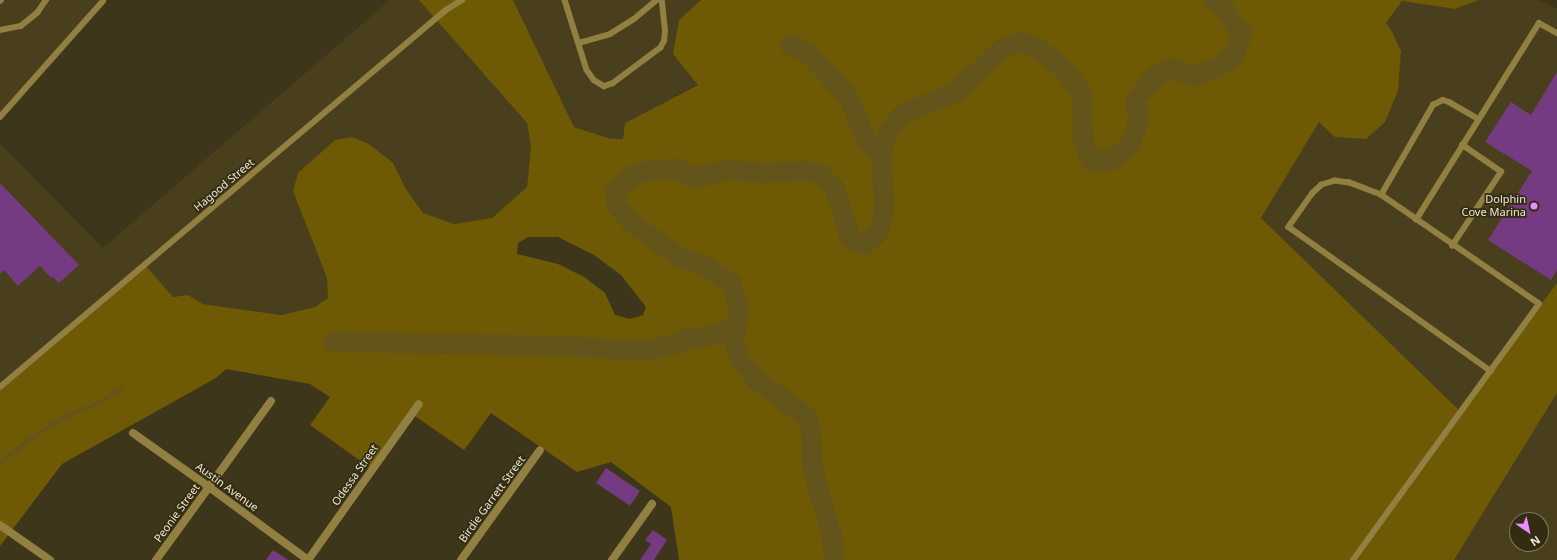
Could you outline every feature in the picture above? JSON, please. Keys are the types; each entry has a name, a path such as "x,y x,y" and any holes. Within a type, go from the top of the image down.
{"street":[{"name":"Peonie Street","path":"156,560 271,402"},
{"name":"Odessa Street","path":"308,560 419,404"},
{"name":"Austin Avenue","path":"133,433 308,560"},
{"name":"Birdie Garrett Street","path":"461,560 540,450"},
{"path":"612,560 652,504"},
{"path":"0,525 50,560"}],"lane":[{"path":"0,30 21,26 37,13 46,0"},
{"name":"Hagood Street","path":"0,387 441,14 462,0"},
{"path":"565,0 584,62 594,80 604,86 613,83 660,48 664,41 665,32 662,0"},
{"path":"579,43 610,34 634,19 657,0"},
{"path":"0,117 103,1"},
{"path":"1416,220 1539,24 1557,33"},
{"path":"1380,195 1433,105 1443,100 1450,102 1479,119"},
{"path":"1452,246 1501,172 1462,145"},
{"path":"1353,560 1540,304 1452,246 1380,195 1349,183 1334,180 1322,185 1313,192 1289,227 1491,371"}],"shaded area":[{"path":"0,0 105,0 0,117"},
{"path":"390,0 420,0 527,123 531,146 527,187 492,218 454,224 423,213 406,189 393,163 293,191 327,278 328,298 315,307 281,315 203,304 188,295 173,297 0,388 0,144 103,248"},
{"path":"419,0 513,0 574,127 611,139 623,139 625,123 698,85 673,54 679,20 701,0 1479,0 1455,9 1402,1 1386,23 1401,51 1398,91 1385,122 1366,139 1335,137 1319,122 1261,218 1461,412 1557,283 1557,393 1454,560 679,560 671,507 611,462 577,472 491,413 464,450 412,414 372,469 310,425 330,397 310,384 226,369 216,378 62,464 0,546 0,387 145,265 173,297 188,295 203,304 281,315 315,307 328,298 327,278 293,191 298,173 335,140 352,137 369,144 393,163 406,189 423,213 454,224 492,218 527,187 531,146 527,123","holes":["528,237 558,237 594,255 621,275 646,307 643,315 630,319 615,315 605,293 584,277 558,264 517,254 518,243"]},
{"path":"513,0 701,0 679,20 698,84 625,123 623,139 611,139 574,127"},
{"path":"1479,0 1538,0 1557,9 1557,283 1461,412 1261,218 1319,121 1390,28 1386,23 1402,1 1455,9"},
{"path":"1557,393 1557,560 1454,560"}],"building":[{"name":"Dolphin Cove Marina","path":"1557,72 1557,270 1551,280 1488,240 1532,171 1485,142 1511,102 1531,115"},
{"path":"0,183 79,265 59,283 53,277 51,278 40,266 18,286 4,270 0,274"},
{"path":"606,468 640,491 630,506 596,483"},
{"path":"653,530 667,540 654,560 640,560 651,544 645,540"},
{"path":"273,550 288,560 266,560"}],"waterway":[{"path":"834,560 832,537 812,462 811,433 807,417 758,381 741,361 733,339 737,325 738,305 731,283 705,266 679,257 632,223 617,206 615,193 631,176 651,170 677,169 695,178 728,170 765,173 804,171 821,174 835,189 850,238 864,245 878,233 884,213 882,157 887,133 904,113 955,93 1003,48 1022,42 1038,49 1065,70 1082,94 1083,140 1091,161 1110,161 1131,144 1139,118 1135,101 1156,76 1171,68 1194,76 1219,67 1233,56 1242,35 1223,7 1214,0"},
{"path":"790,45 809,54 845,93 854,109 866,141 882,157"},
{"path":"334,342 563,346 646,351 681,342 690,337 698,338 721,333 737,325"},
{"path":"0,464 26,442 63,418 102,401 123,388"}],"place":[{"name":"Dolphin Cove Marina","path":"1534,206"}]}
